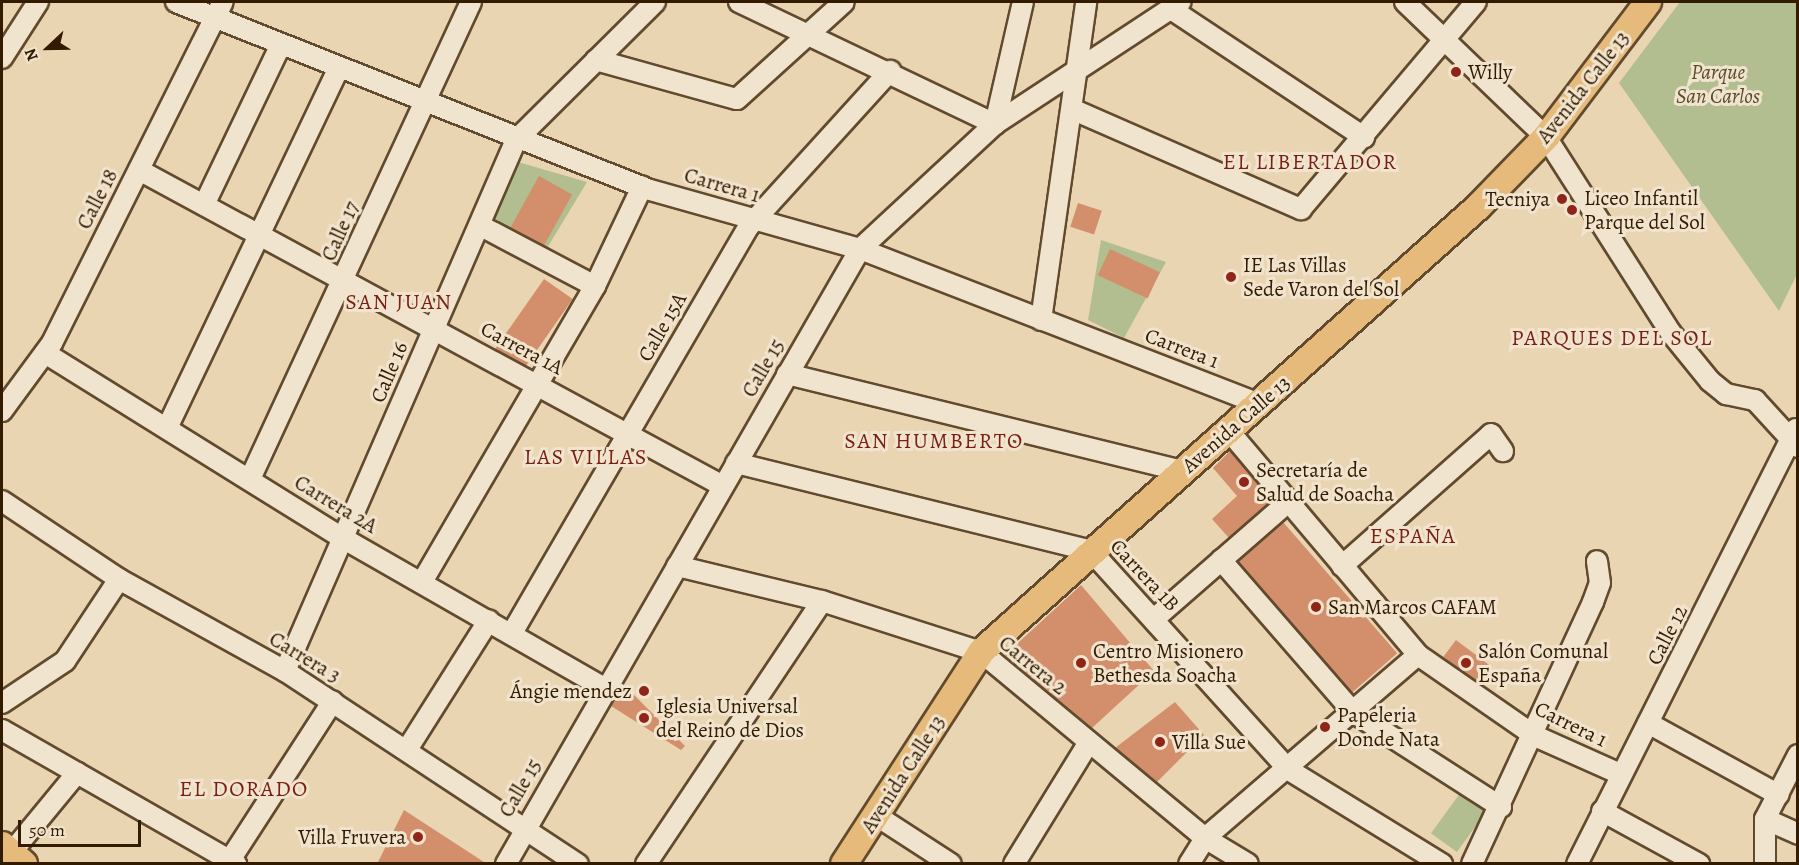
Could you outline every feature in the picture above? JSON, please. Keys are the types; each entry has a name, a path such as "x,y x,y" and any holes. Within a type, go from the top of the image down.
{"main road":[{"name":"Avenida Calle 13","path":"844,864 981,652 1091,551 1229,431 1478,207 1546,137 1648,2"}],"street":[{"path":"2,58 38,2"},
{"name":"Carrera 1","path":"176,2 219,9 282,44 339,68 516,140 642,187 860,249 1259,404"},
{"name":"Calle 17","path":"250,479 344,281 471,2"},
{"name":"Calle 16","path":"285,671 481,226 516,140 655,2"},
{"path":"739,2 811,32 995,124 1023,2"},
{"path":"596,60 737,99 844,2"},
{"path":"1041,320 1074,110 1086,2"},
{"path":"1405,2 1546,137 1671,333 1726,394 1755,400 1796,438"},
{"path":"1074,110 1301,208 1364,137 1476,2"},
{"path":"1176,5 1364,137"},
{"name":"Calle 15","path":"506,864 524,829 860,249 995,124 1176,5"},
{"name":"Calle 18","path":"2,411 45,353 219,9"},
{"path":"204,205 282,44"},
{"path":"168,426 339,68"},
{"name":"Calle 15A","path":"512,633 755,219 890,71"},
{"name":"Carrera 1A","path":"139,170 434,330 540,384 723,486"},
{"path":"422,582 540,384 595,286 642,187"},
{"path":"481,226 595,286"},
{"name":"Carrera 2A","path":"45,353 168,426 343,538 606,689"},
{"path":"788,374 1184,471"},
{"name":"Carrera 1","path":"1229,431 1418,655 1535,736 1620,774"},
{"path":"1342,566 1491,434 1503,451"},
{"name":"Calle 12","path":"1577,864 1620,774 1796,438"},
{"name":"Carrera 1B","path":"736,463 1091,551 1289,770 1443,864"},
{"name":"Carrera 3","path":"2,501 119,579 285,671 408,748 524,829 579,864"},
{"path":"1154,619 1288,502"},
{"path":"1221,560 1353,712 1501,807"},
{"path":"1472,864 1535,736 1600,583 1597,561"},
{"name":"Carrera 2","path":"677,566 822,601 981,652 1205,838 1248,864"},
{"path":"2,703 65,661 119,579"},
{"path":"646,864 822,601"},
{"path":"408,748 489,620"},
{"path":"1189,864 1205,838 1289,770 1418,655"},
{"path":"2,730 233,862 333,701"},
{"path":"1648,723 1779,795"},
{"path":"1014,864 1089,742"},
{"path":"1765,864 1765,819 1797,755"},
{"path":"12,854 77,773"},
{"path":"1602,811 1669,856 1699,864"},
{"path":"877,816 951,864"},
{"path":"1765,819 1797,834"}],"green space":[{"name":"Parque San Carlos","path":"1680,2 1797,2 1797,274 1779,311 1619,83"},
{"path":"518,162 587,182 544,253 490,225"},
{"path":"1101,240 1166,262 1124,338 1088,320"},
{"path":"1461,792 1487,811 1457,852 1431,833"}],"building":[{"path":"539,176 572,194 543,247 510,228"},
{"path":"1078,203 1102,211 1094,235 1070,227"},
{"path":"1110,249 1160,272 1148,299 1098,275"},
{"path":"544,279 573,299 524,369 495,349"},
{"name":"Secretaría de Salud de Soacha","path":"1230,451 1272,500 1229,538 1212,519 1237,496 1213,468"},
{"name":"San Marcos CAFAM","path":"1283,522 1397,653 1352,693 1238,561"},
{"name":"Centro Misionero Bethesda Soacha","path":"1081,585 1154,671 1092,728 1005,655"},
{"name":"Salón Comunal España","path":"1456,640 1492,667 1479,684 1443,657"},
{"name":"Iglesia Universal del Reino de Dios","path":"623,684 685,746 681,750 611,706"},
{"name":"Villa Sue","path":"1175,702 1204,735 1157,782 1115,748"},
{"name":"Villa Fruvera","path":"404,810 487,864 377,864"}],"place":[{"name":"Willy","path":"1456,72"},
{"name":"Tecniya","path":"1562,199"},
{"name":"Liceo Infantil Parque del Sol","path":"1572,210"},
{"name":"IE Las Villas Sede Varon del Sol","path":"1231,277"},
{"name":"Secretaría de Salud de Soacha","path":"1244,482"},
{"name":"San Marcos CAFAM","path":"1316,607"},
{"name":"Centro Misionero Bethesda Soacha","path":"1081,663"},
{"name":"Salón Comunal España","path":"1466,663"},
{"name":"Ángie mendez","path":"644,691"},
{"name":"Iglesia Universal del Reino de Dios","path":"644,718"},
{"name":"Papeleria Donde Nata","path":"1325,727"},
{"name":"Villa Sue","path":"1160,742"},
{"name":"Villa Fruvera","path":"418,837"}],"district":[{"name":"EL LIBERTADOR","path":"1310,163"},
{"name":"SAN JUAN","path":"399,303"},
{"name":"PARQUES DEL SOL","path":"1612,339"},
{"name":"SAN HUMBERTO","path":"934,442"},
{"name":"LAS VILLAS","path":"586,458"},
{"name":"ESPAÑA","path":"1413,537"},
{"name":"EL DORADO","path":"244,790"}]}
